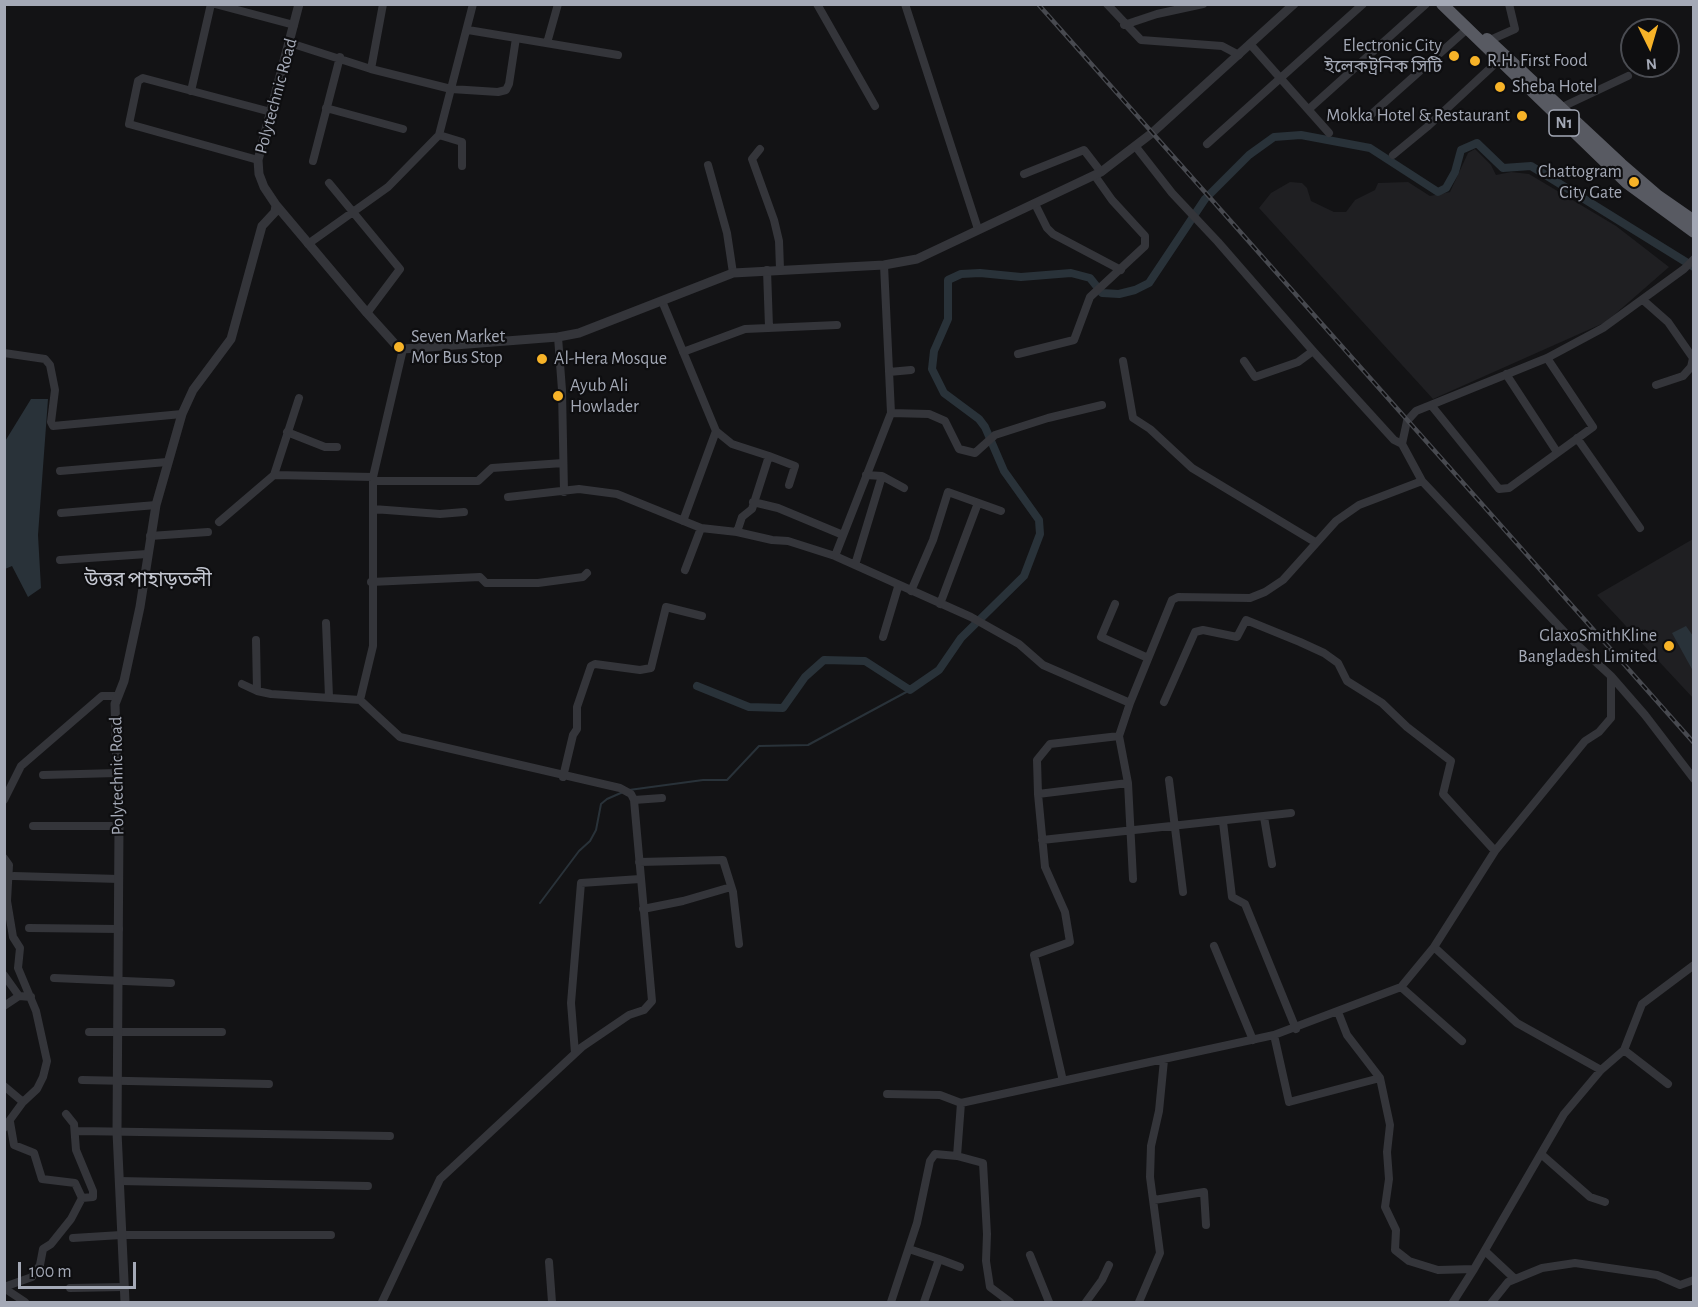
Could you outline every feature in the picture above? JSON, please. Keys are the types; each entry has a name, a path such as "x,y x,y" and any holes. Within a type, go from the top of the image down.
{"highway":[{"name":"N1","path":"1442,4 1498,61 1658,196 1694,221"},
{"name":"N1","path":"1452,4 1564,115 1627,183 1694,232"}],"street":[{"path":"191,91 213,4 294,25"},
{"name":"Polytechnic Road","path":"125,1302 117,1132 119,826 117,696 124,681 133,638 156,505 182,414 193,390 231,339 262,226 275,212 276,205 264,187 258,160 299,4"},
{"path":"371,69 383,4"},
{"path":"308,244 354,212 406,171 439,135 473,4"},
{"path":"547,43 558,4"},
{"path":"817,4 875,106"},
{"path":"905,4 978,229"},
{"path":"1107,4 1124,25 1141,40 1222,46 1239,55"},
{"path":"1124,25 1157,14 1203,4"},
{"path":"276,205 367,313 403,349 558,338 579,333 733,273 884,265 917,259 1098,174 1136,147 1294,4"},
{"path":"1207,144 1363,4"},
{"path":"1309,110 1426,4"},
{"path":"1488,40 1515,28 1509,4"},
{"path":"468,30 618,55"},
{"path":"1366,119 1466,30"},
{"path":"290,43 340,57 371,69 452,89 506,90 509,84 516,38"},
{"path":"1250,44 1329,133"},
{"path":"313,161 340,57"},
{"path":"1392,155 1427,127 1498,61"},
{"path":"1564,115 1625,78"},
{"path":"258,160 129,124 140,79 271,112"},
{"path":"326,108 403,129"},
{"path":"439,135 462,142 462,166"},
{"path":"1136,147 1184,206 1312,351 1394,440 1402,444 1422,481 1572,640 1640,707 1694,779"},
{"path":"760,149 752,159 774,220 779,242 780,269"},
{"path":"1018,354 1074,340 1090,297 1121,270 1145,246 1147,241 1098,174 1084,150 1024,174"},
{"path":"708,165 727,233 733,273"},
{"path":"329,183 400,269 367,313"},
{"path":"1035,204 1047,228 1053,234 1121,270"},
{"path":"1402,444 1407,422 1416,411 1547,358 1603,328 1685,268 1694,258"},
{"path":"835,556 891,413 884,265"},
{"path":"767,270 769,327"},
{"path":"1643,300 1668,322 1693,358 1691,367 1683,376 1656,385"},
{"path":"662,301 716,431 732,444 795,466 789,485"},
{"path":"683,352 745,329 837,325"},
{"path":"558,338 562,390 564,492"},
{"path":"360,700 373,646 371,582 373,479 403,349"},
{"path":"1244,361 1255,377 1298,362 1312,351"},
{"path":"4,353 45,359 51,365 55,390 51,422 53,426 182,414"},
{"path":"1431,405 1499,489 1509,488 1592,428 1593,425 1547,358"},
{"path":"1124,361 1133,417 1150,429 1192,468 1315,542"},
{"path":"889,372 911,370"},
{"path":"1506,375 1557,452"},
{"path":"219,522 274,475 299,398"},
{"path":"891,413 929,414 945,421 959,449 975,453 995,435 1048,418 1102,405"},
{"path":"683,521 716,431"},
{"path":"287,432 325,447 337,447"},
{"path":"1577,438 1640,528"},
{"path":"737,532 742,516 752,509 769,456"},
{"path":"60,471 167,462"},
{"path":"274,475 478,481 492,468 563,463"},
{"path":"866,475 882,477 904,488"},
{"path":"855,565 882,477"},
{"path":"1133,879 1128,783 1119,736 1172,600 1178,597 1250,598 1265,592 1283,580 1336,521 1359,505 1422,481"},
{"path":"508,497 579,489 617,494 701,528 788,541 835,556 971,617 1019,644 1042,665 1130,703"},
{"path":"911,591 933,540 948,492 1001,511"},
{"path":"753,502 778,508 843,535"},
{"path":"940,604 978,503"},
{"path":"61,513 156,505"},
{"path":"373,508 440,514 464,512"},
{"path":"685,570 701,528"},
{"path":"150,536 208,532"},
{"path":"60,561 147,554"},
{"path":"371,582 480,577 486,583 538,583 582,577 587,573"},
{"path":"883,637 898,586"},
{"path":"1115,604 1101,637 1148,658"},
{"path":"563,777 573,735 577,729 577,707 591,666 595,664 640,670 651,668 666,607 702,616"},
{"path":"1164,702 1195,632 1203,630 1237,637 1246,620 1308,646 1338,663 1347,681 1382,703 1407,727 1451,761 1443,794 1495,851"},
{"path":"326,623 329,697"},
{"path":"255,640 257,691"},
{"path":"887,1094 940,1095 962,1103 1274,1035 1296,1029 1401,987 1434,947 1495,851 1585,741 1599,732 1611,718 1611,676"},
{"path":"242,684 271,694 360,700 400,737 563,777 620,788 632,797 662,798"},
{"path":"4,800 21,766 102,696 117,696"},
{"path":"1063,1081 1034,955 1070,942 1065,912 1045,867 1037,760 1050,744 1119,736"},
{"path":"43,775 117,773"},
{"path":"1169,780 1183,892"},
{"path":"1038,794 1128,783"},
{"path":"382,1302 440,1179 575,1053 629,1015 648,1007 652,1001 632,797"},
{"path":"1042,840 1291,813"},
{"path":"1264,817 1272,864"},
{"path":"1223,822 1232,897 1245,904 1296,1029"},
{"path":"33,826 119,826"},
{"path":"4,858 9,865 8,902 13,937 20,948 18,968 31,996 45,1041 46,1061 43,1077 37,1089 23,1102 7,1125 14,1145 34,1154 42,1179 75,1184 82,1198"},
{"path":"639,862 723,860 731,887 739,944"},
{"path":"14,876 118,879"},
{"path":"575,1053 571,1004 581,883 640,879"},
{"path":"643,909 683,901 731,887"},
{"path":"29,928 119,929"},
{"path":"1214,946 1253,1040"},
{"path":"1434,947 1517,1023 1601,1070"},
{"path":"1452,1302 1485,1251 1563,1114 1601,1070 1624,1050 1642,1004 1694,965"},
{"path":"4,975 19,996"},
{"path":"54,978 171,983"},
{"path":"1401,987 1462,1041"},
{"path":"4,1006 19,996 31,996"},
{"path":"1338,1012 1347,1035 1380,1078 1390,1125 1386,1207 1396,1230 1395,1250 1409,1261 1437,1270 1474,1269"},
{"path":"89,1032 222,1032"},
{"path":"1274,1035 1289,1102 1380,1078"},
{"path":"1624,1050 1668,1084"},
{"path":"1139,1302 1160,1253 1150,1177 1151,1146 1159,1111 1164,1060"},
{"path":"82,1080 269,1084"},
{"path":"4,1086 23,1102"},
{"path":"957,1156 962,1103"},
{"path":"66,1114 74,1124 76,1150 93,1191 93,1197 82,1198"},
{"path":"78,1131 390,1136"},
{"path":"891,1302 909,1249 930,1161 935,1154 957,1156 983,1163 987,1234 986,1261 990,1287 1010,1302"},
{"path":"1541,1154 1590,1197 1605,1202"},
{"path":"119,1181 368,1186"},
{"path":"1154,1200 1204,1192 1206,1225"},
{"path":"6,1292 32,1277 40,1265 43,1249 51,1244 71,1219 82,1198"},
{"path":"73,1238 121,1235 331,1235"},
{"path":"909,1249 960,1267"},
{"path":"1485,1251 1515,1279"},
{"path":"1030,1254 1049,1302"},
{"path":"924,1302 939,1259"},
{"path":"549,1262 552,1302"},
{"path":"1492,1302 1508,1282 1542,1268 1575,1263 1657,1275 1680,1285 1694,1280"},
{"path":"1086,1302 1102,1280 1109,1265"},
{"path":"70,1288 124,1287"},
{"path":"6,1292 25,1302"}],"shaded area":[{"path":"1475,149 1491,165 1496,175 1511,172 1529,174 1616,226 1669,267 1606,322 1433,399 1259,208 1271,193 1290,182 1302,183 1307,188 1311,201 1334,212 1346,212 1355,200 1375,190 1378,183 1408,182 1430,196 1450,192 1468,153"},
{"path":"31,399 48,399 38,535 41,588 28,597 12,566 5,569 4,443"},
{"name":"GlaxoSmithKline Bangladesh Limited","path":"1693,539 1693,698 1597,595"},
{"path":"1686,626 1693,636 1693,671 1672,633"}],"waterway":[{"path":"697,686 749,707 783,708 805,677 824,660 865,661 910,690 939,670 961,638 1024,576 1040,534 1039,520 1004,471 985,427 979,419 944,393 932,369 934,351 948,319 948,280 961,274 980,273 1021,277 1071,273 1090,278 1102,293 1119,294 1135,290 1149,283 1205,199 1249,155 1274,137 1301,135 1370,148 1438,192 1446,188 1455,172 1461,150 1477,143 1503,168 1531,166 1694,267"},
{"path":"629,790 703,780 727,780 759,746 808,745 910,690"},
{"path":"540,903 579,851 590,841 596,830 601,804 623,792"}],"railway":[{"path":"1038,4 1694,743"}],"place":[{"name":"Electronic City ইলেকট্রনিক সিটি","path":"1454,56"},
{"name":"R.H. First Food","path":"1475,61"},
{"name":"Sheba Hotel","path":"1500,87"},
{"name":"Mokka Hotel & Restaurant","path":"1522,116"},
{"name":"Chattogram City Gate","path":"1634,182"},
{"name":"Seven Market Mor Bus Stop","path":"399,347"},
{"name":"Al-Hera Mosque","path":"542,359"},
{"name":"Ayub Ali Howlader","path":"558,396"},
{"name":"GlaxoSmithKline Bangladesh Limited","path":"1669,646"}],"district":[{"name":"উত্তর পাহাড়তলী","path":"148,580"}]}
